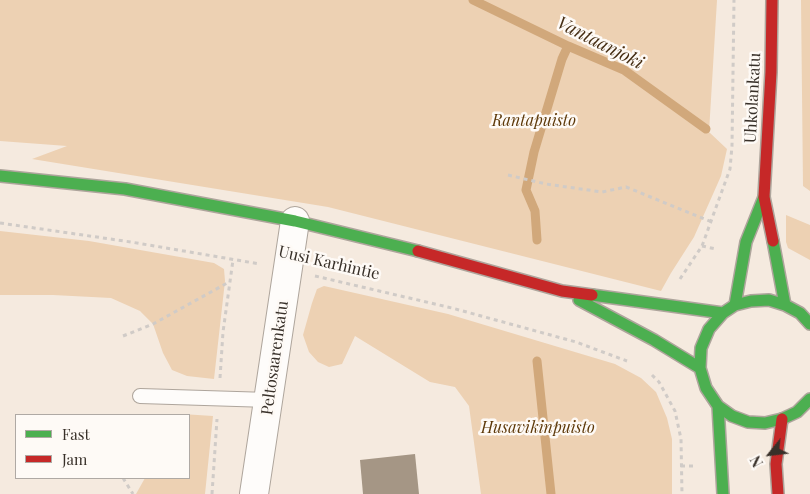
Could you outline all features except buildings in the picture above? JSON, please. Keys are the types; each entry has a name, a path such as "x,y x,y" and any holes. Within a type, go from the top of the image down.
{"street":[{"name":"Uhkolankatu","path":"772,0 771,72 764,197 785,305"},
{"name":"Uusi Karhintie","path":"0,176 125,189 296,221 429,254 562,291 722,313"},
{"name":"Uhkolankatu","path":"735,306 746,242 764,197"},
{"name":"Peltosaarenkatu","path":"254,494 296,221"},
{"name":"Uusi Karhintie","path":"562,291 654,340 700,368"},
{"path":"810,324 800,314 785,305 769,300 751,300 735,306 722,313 709,329 701,348 700,368 706,388 718,406 732,416 748,422 765,423 782,419 797,412 810,398"},
{"path":"718,406 723,494"},
{"path":"778,494 776,464 782,419"}],"lane":[{"path":"140,396 269,400"}],"path":[{"path":"666,306 672,293 702,246 730,169 734,0"},
{"path":"508,175 546,184 602,192 626,187 712,222"},
{"name":"Uusi Karhintie","path":"0,223 131,242 288,269 452,308 576,342 644,367"},
{"path":"123,336 153,324 230,282"},
{"path":"654,340 644,367 659,382 675,411 681,439 682,494"},
{"path":"124,479 133,494"}],"green space":[{"name":"Rantapuisto","path":"0,0 717,0 709,132 727,149 721,176 694,237 661,291 328,207 32,159 67,146 0,141"},
{"path":"801,0 810,0 810,191 803,186"},
{"path":"786,215 810,225 810,260 788,248 786,242"},
{"path":"0,231 89,241 214,263 224,269 225,281 214,379 187,376 172,370 163,353 153,324 140,311 111,298 0,295"},
{"name":"Husavikinpuisto","path":"324,286 448,314 615,364 641,378 656,392 667,418 672,439 672,494 481,494 469,406 455,387 430,382 355,336 342,364 329,367 318,362 309,352 303,335 317,289"},
{"path":"190,415 213,416 205,494 136,494 144,479 190,479"}],"waterway":[{"name":"Vantaanjoki","path":"473,0 568,46 624,70 706,129"},
{"path":"537,240 535,211 526,190 534,152 562,59 568,46"},
{"path":"537,361 551,494"}],"traffic: fast":[{"path":"0,176 125,189 295,221 418,251"},
{"path":"735,305 746,242 764,197"},
{"path":"773,241 785,305"},
{"path":"592,295 723,313"},
{"path":"579,300 654,340 700,368"},
{"path":"810,324 800,313 785,305 769,300 751,301 735,305 723,313 709,329 701,348 700,368 706,388 718,406 732,416 748,422 765,423 782,419 797,412 810,399"},
{"path":"718,406 723,494"}],"traffic: jam":[{"path":"772,0 771,72 764,197 773,241"},
{"path":"418,251 562,291 592,295"},
{"path":"778,494 776,464 782,419"}]}
